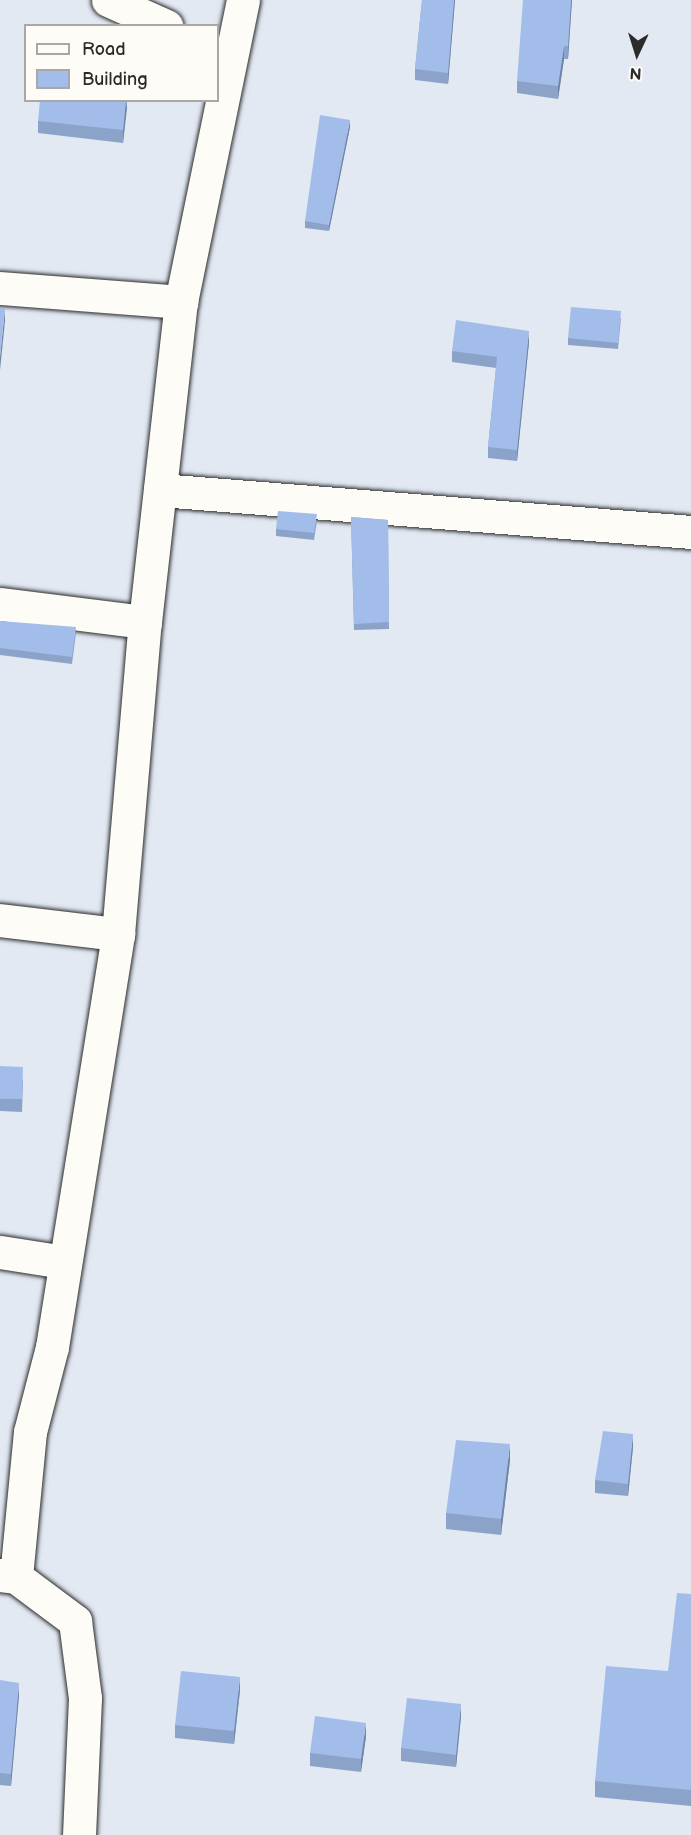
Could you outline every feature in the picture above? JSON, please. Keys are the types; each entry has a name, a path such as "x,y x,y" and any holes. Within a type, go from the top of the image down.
{"street":[{"path":"108,0 162,24"},
{"path":"219,85 225,51 243,0"},
{"path":"79,1835 85,1698 75,1621 8,1576 30,1432 52,1347 118,934 145,622 181,302 216,102"},
{"path":"0,288 181,302"},
{"path":"160,490 691,532"},
{"path":"0,604 145,622"},
{"path":"0,920 118,934"},
{"path":"0,1252 64,1262"}],"building":[{"path":"422,0 454,0 448,73 415,69"},
{"path":"523,0 571,0 568,46 564,46 558,86 517,81"},
{"path":"40,102 126,102 123,130 38,121"},
{"path":"320,115 350,120 329,225 305,221"},
{"path":"571,307 621,311 618,343 568,338"},
{"path":"0,308 5,309 0,357"},
{"path":"456,320 529,331 517,450 488,447 497,357 452,351"},
{"path":"278,511 317,514 314,533 276,529"},
{"path":"351,517 388,520 389,622 354,624"},
{"path":"0,621 76,627 72,657 0,648"},
{"path":"0,1066 23,1067 22,1099 0,1099"},
{"path":"603,1431 633,1434 628,1484 595,1480"},
{"path":"456,1440 510,1444 501,1519 446,1513"},
{"path":"677,1593 691,1594 691,1790 595,1781 606,1666 668,1671"},
{"path":"181,1671 240,1677 234,1731 175,1725"},
{"path":"0,1680 19,1683 11,1774 0,1773"},
{"path":"407,1698 461,1704 456,1755 401,1748"},
{"path":"315,1716 366,1723 361,1759 310,1753"}]}
